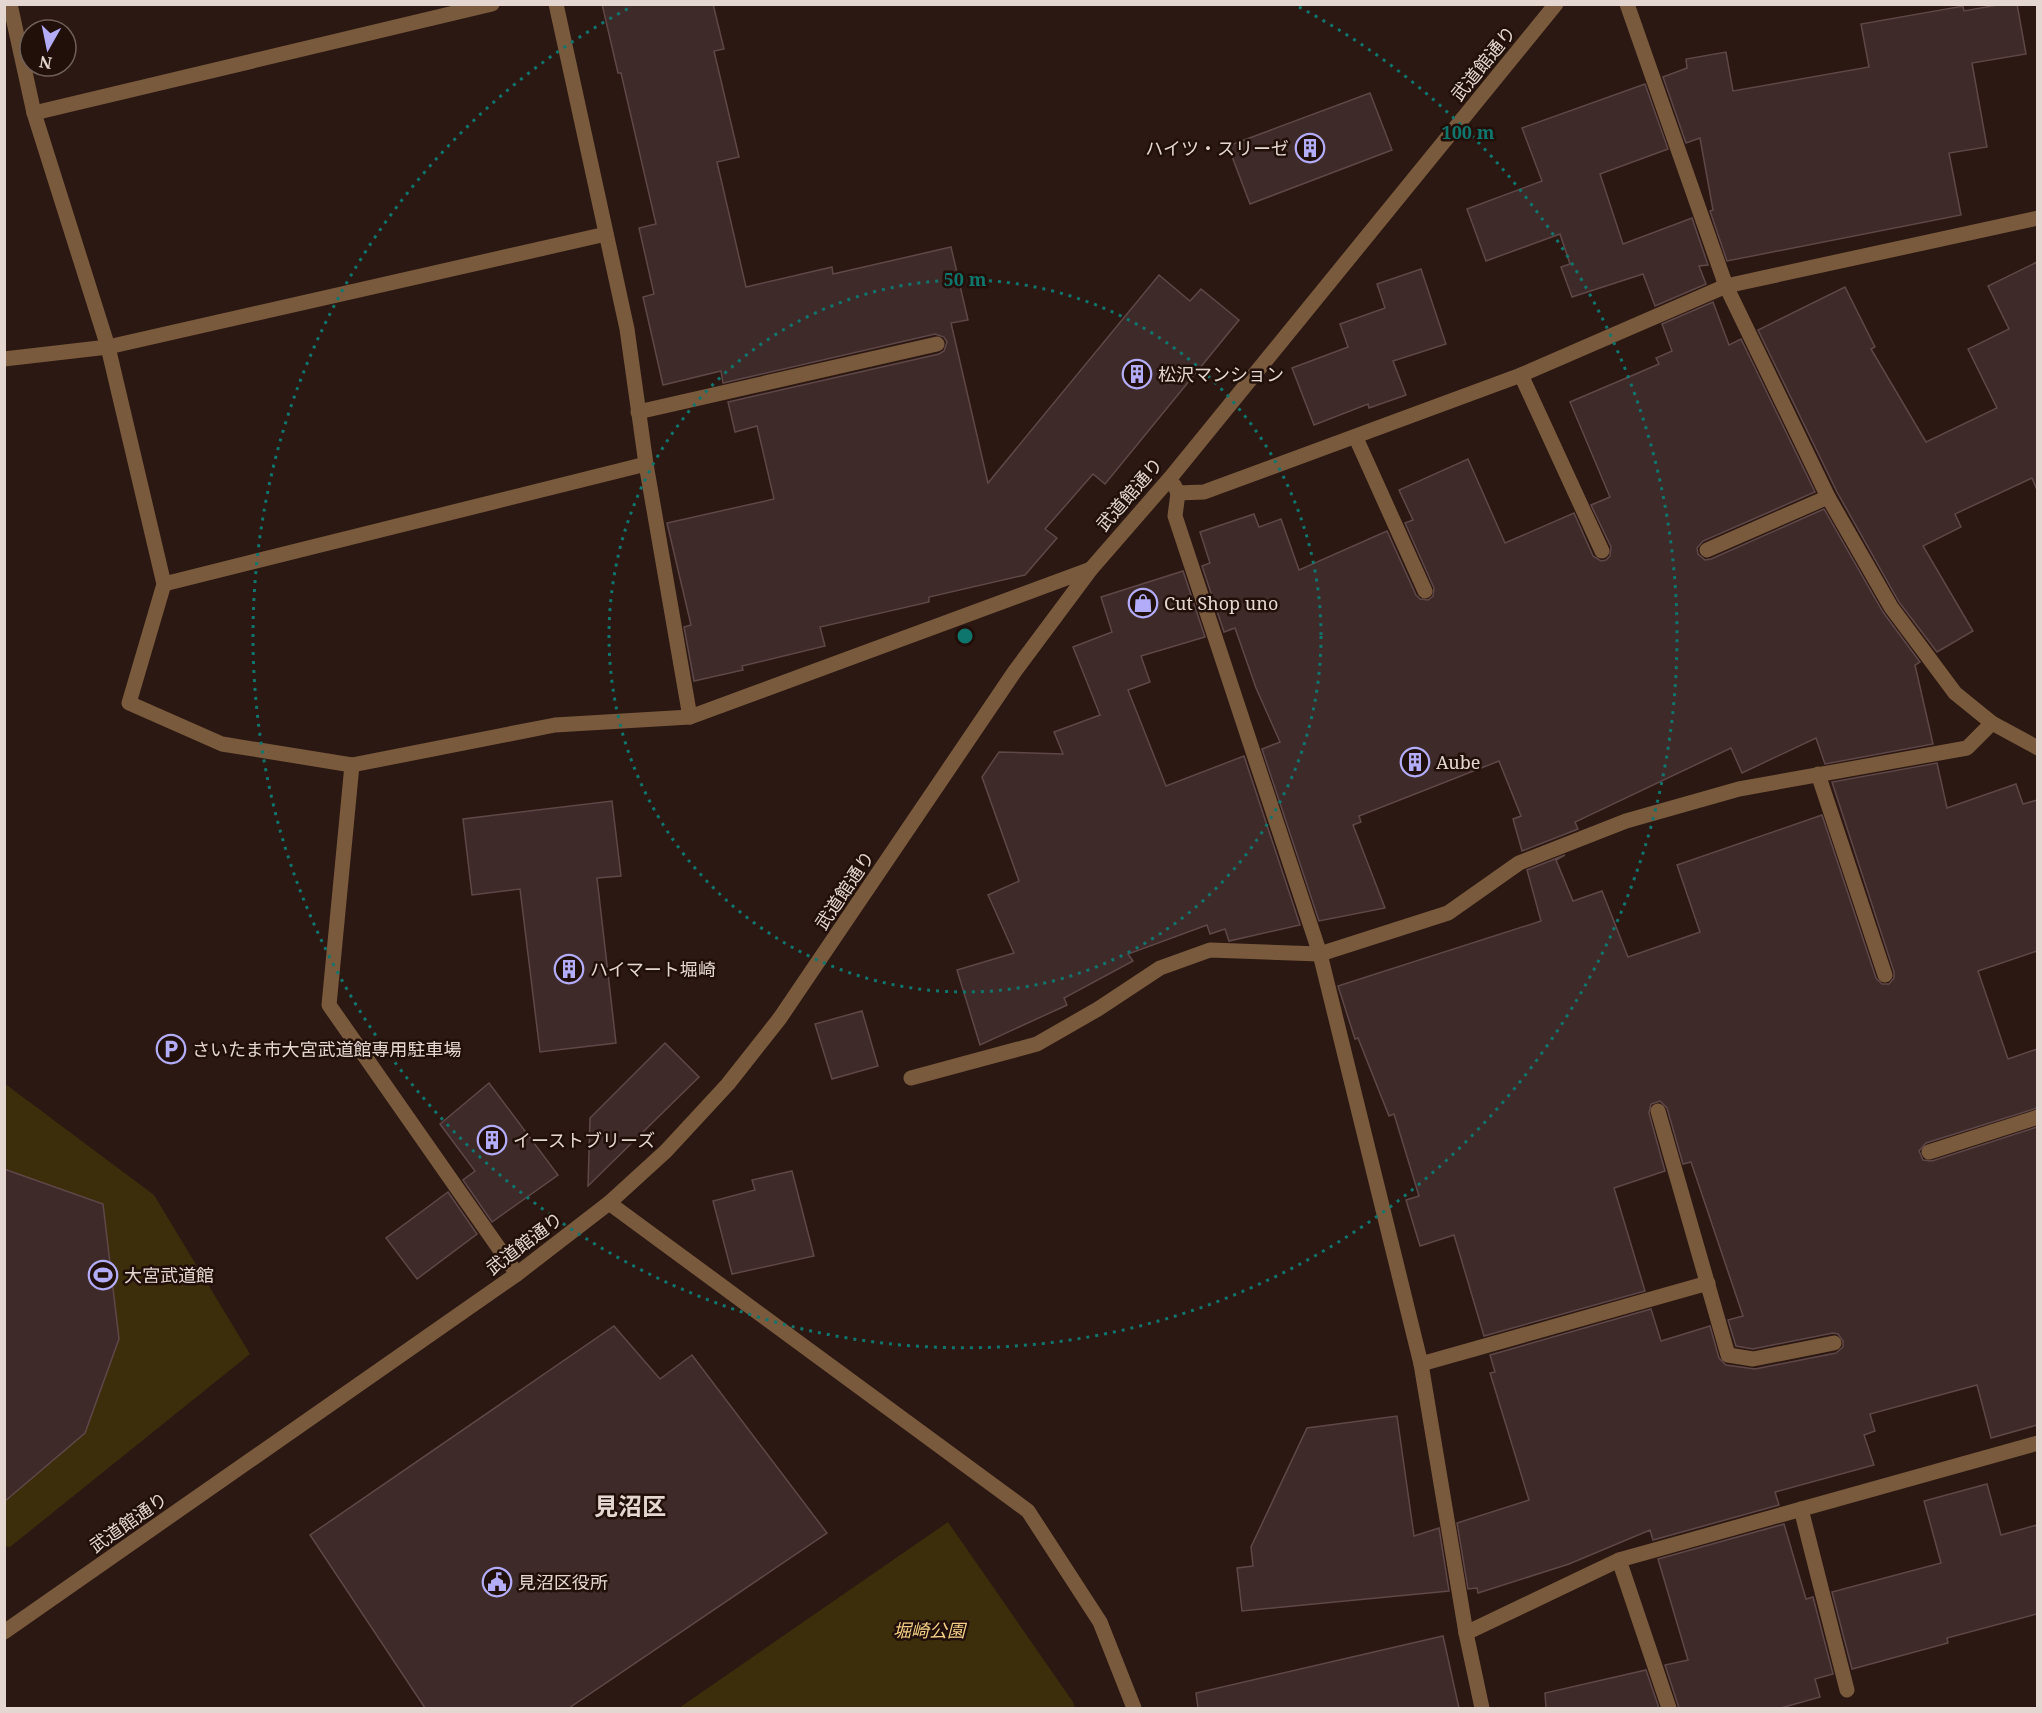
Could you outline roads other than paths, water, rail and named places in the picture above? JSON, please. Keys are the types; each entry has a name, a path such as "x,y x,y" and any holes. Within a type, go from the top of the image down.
{"street":[{"path":"10,4 34,113 108,347 164,584 129,703 222,744 352,765 555,725 690,717 1091,569"},
{"path":"34,113 492,4"},
{"path":"555,4 627,329 646,464 690,717"},
{"name":"武道館通り","path":"4,1632 517,1274 609,1203 666,1151 728,1084 780,1018 1015,671 1091,569 1171,477 1556,4"},
{"path":"1627,4 1726,286 1828,497 1891,608 1955,693 1992,723 2037,748"},
{"path":"1178,493 1204,492 1356,438 1521,375 1726,286 2037,218"},
{"path":"4,359 108,347 606,234"},
{"path":"638,412 937,344"},
{"path":"1521,375 1602,550"},
{"path":"1356,438 1425,591"},
{"path":"164,584 646,464"},
{"path":"1171,477 1178,493 1175,516 1320,954 1421,1364 1466,1633 1482,1708"},
{"path":"1707,550 1828,497"},
{"path":"911,1078 1037,1044 1098,1010 1160,968 1210,950 1320,954 1448,913 1520,863 1626,821 1739,789 1967,748 1992,723"},
{"path":"352,765 328,1005 517,1274"},
{"path":"1818,774 1885,975"},
{"path":"1658,1111 1728,1355 1753,1359 1834,1343"},
{"path":"1929,1152 2037,1117"},
{"path":"609,1203 1028,1511 1100,1622 1134,1708"},
{"path":"1421,1364 1708,1283"},
{"path":"1466,1633 1619,1560 2037,1443"},
{"path":"1801,1509 1847,1690"},
{"path":"1619,1560 1669,1708"}],"place":[{"name":"ハイツ・スリーゼ","path":"1310,148"},
{"name":"松沢マンション","path":"1137,374"},
{"name":"Cut Shop uno","path":"1143,603"},
{"name":"Aube","path":"1415,762"},
{"name":"ハイマート堀崎","path":"569,969"},
{"name":"さいたま市大宮武道館専用駐車場","path":"171,1049"},
{"name":"イーストブリーズ","path":"492,1140"},
{"name":"大宮武道館","path":"103,1275"},
{"name":"見沼区役所","path":"497,1582"}],"district":[{"name":"見沼区","path":"630,1505"}],"park label":[{"name":"堀崎公園","path":"929,1630"}]}
